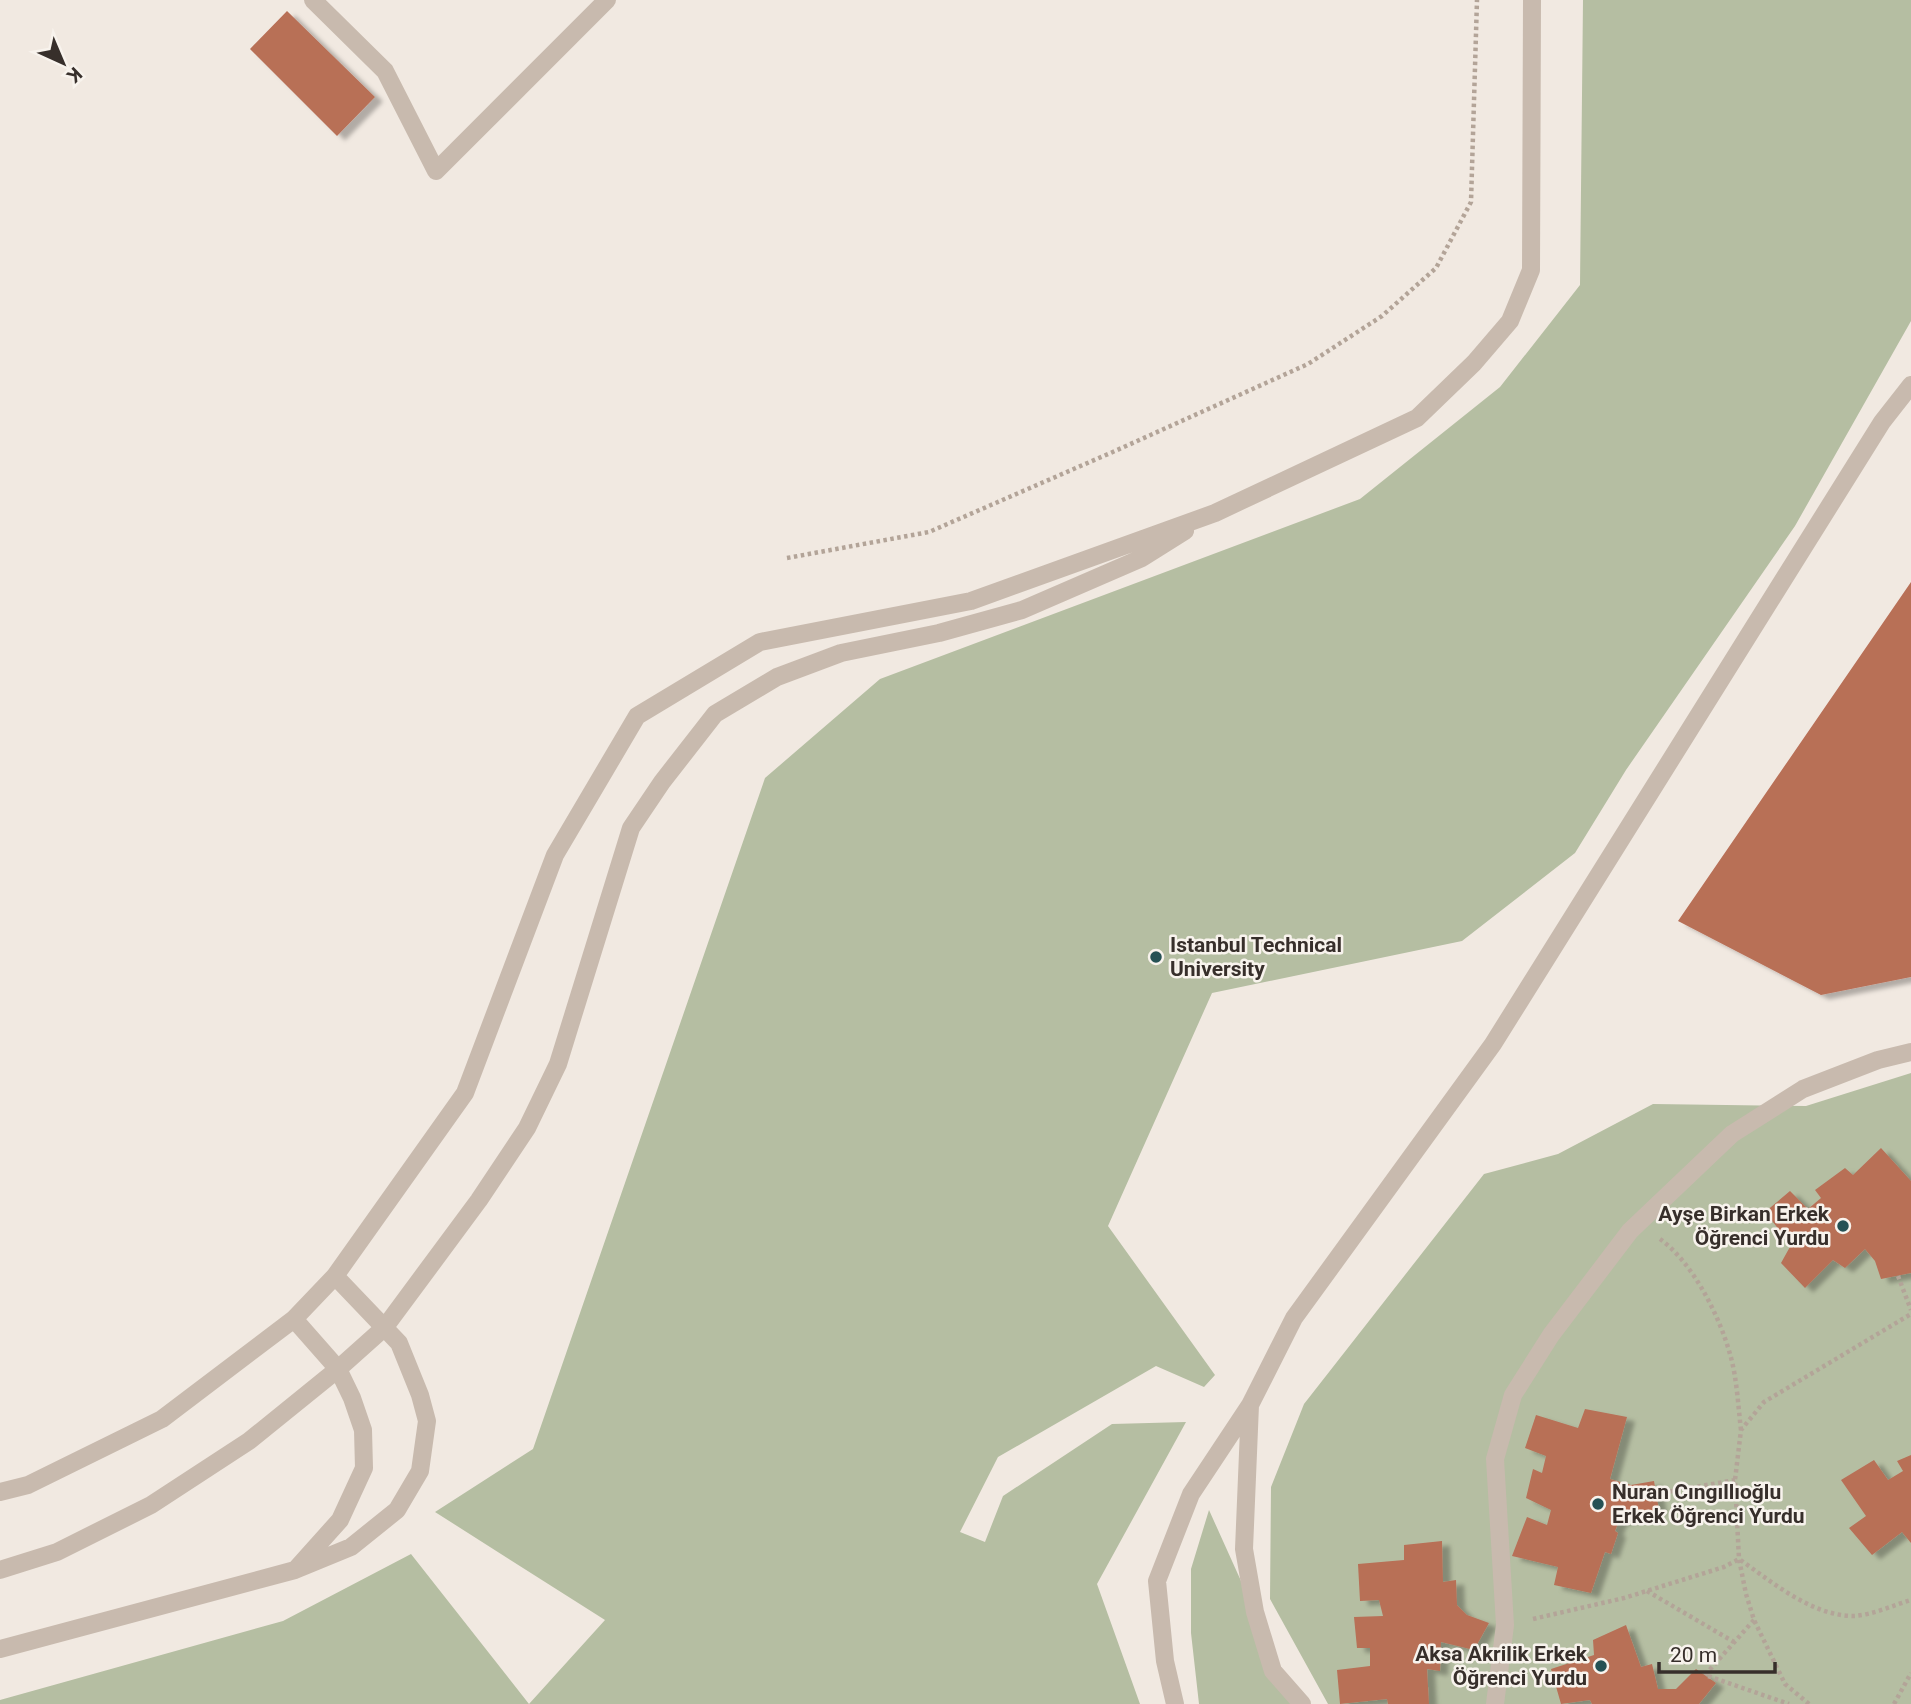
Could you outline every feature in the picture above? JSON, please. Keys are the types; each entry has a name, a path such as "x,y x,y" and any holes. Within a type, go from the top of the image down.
{"street":[{"path":"313,0 385,71 436,171 607,0"},
{"path":"0,1492 28,1485 162,1419 294,1319 335,1276 465,1093 555,855 637,716 760,642 971,601 1215,513 1417,418 1474,363 1510,321 1531,270 1532,0"},
{"path":"1175,1704 1166,1661 1157,1581 1191,1494 1251,1405 1294,1318 1493,1044 1882,422 1911,385"},
{"path":"0,1570 57,1552 151,1505 249,1441 385,1327 479,1200 527,1128 558,1064 631,828 662,782 715,714 777,677 841,653 939,633 1022,610 1142,558 1215,513"},
{"path":"1495,1704 1505,1625 1495,1459 1513,1395 1551,1335 1630,1231 1731,1134 1803,1089 1878,1060 1911,1052"},
{"path":"0,1649 295,1570 351,1547 397,1510 420,1471 427,1422 420,1395 400,1343 335,1276"},
{"path":"294,1319 338,1369 352,1398 363,1430 364,1468 340,1520 295,1570"},
{"path":"1251,1405 1244,1549 1255,1612 1273,1671 1301,1704"}],"path":[{"path":"788,558 929,531 1308,364 1382,316 1436,268 1471,202 1477,0"},
{"path":"1630,1231 1653,1234 1676,1251 1705,1293 1731,1355 1741,1430 1735,1480 1739,1559 1754,1620 1785,1684 1806,1703"},
{"path":"1741,1430 1764,1402 1911,1312 1898,1276"},
{"path":"1656,1494 1735,1480"},
{"path":"1505,1625 1647,1591 1724,1567 1739,1559"},
{"path":"1739,1559 1791,1594 1825,1611 1854,1616 1911,1600"},
{"path":"1647,1591 1734,1642"},
{"path":"1754,1620 1705,1675 1789,1704"},
{"path":"1894,1704 1911,1673"}],"green space":[{"path":"1583,0 1911,0 1911,321 1795,526 1626,770 1575,853 1462,941 1212,993 1108,1226 1215,1375 1204,1387 1156,1366 998,1457 960,1532 985,1542 1003,1496 1112,1424 1186,1422 1097,1584 1140,1704 529,1704 605,1620 435,1512 533,1449 765,778 880,679 1360,499 1500,387 1580,285"},
{"path":"1911,1073 1911,1704 1328,1704 1270,1599 1271,1487 1304,1404 1484,1174 1558,1154 1653,1104 1806,1106"},
{"path":"1209,1510 1255,1612 1273,1671 1302,1704 1199,1704 1191,1633 1191,1569"},
{"path":"411,1554 529,1704 0,1704 0,1700 283,1621"}],"building":[{"path":"287,11 375,97 337,136 250,49"},
{"path":"1911,582 1911,977 1821,995 1678,921"},
{"name":"Ayşe Birkan Erkek Öğrenci Yurdu","path":"1881,1148 1911,1181 1911,1273 1881,1279 1875,1261 1865,1249 1845,1268 1833,1260 1805,1288 1781,1263 1791,1245 1765,1212 1790,1191 1808,1209 1821,1198 1815,1190 1845,1168 1853,1175"},
{"name":"Nuran Cıngıllıoğlu Erkek Öğrenci Yurdu","path":"1585,1409 1627,1417 1610,1479 1631,1485 1654,1481 1659,1510 1619,1521 1611,1554 1605,1552 1591,1593 1554,1585 1558,1567 1512,1556 1527,1517 1547,1525 1551,1510 1526,1498 1533,1469 1542,1473 1546,1456 1525,1448 1536,1415 1578,1428"},
{"path":"1911,1455 1911,1543 1902,1532 1872,1555 1849,1528 1866,1516 1841,1480 1874,1460 1888,1480 1903,1471 1897,1461"},
{"path":"1442,1541 1443,1582 1456,1580 1457,1605 1467,1615 1489,1623 1474,1650 1441,1642 1440,1671 1427,1669 1429,1704 1388,1704 1387,1699 1340,1704 1337,1670 1370,1666 1370,1648 1357,1648 1354,1617 1383,1616 1379,1600 1360,1601 1358,1564 1404,1560 1404,1545"},
{"name":"Aksa Akrilik Erkek Öğrenci Yurdu","path":"1626,1625 1641,1667 1652,1664 1658,1689 1676,1689 1696,1669 1716,1683 1699,1704 1592,1704 1590,1700 1561,1704 1551,1669 1594,1655 1593,1640"}],"place":[{"name":"Istanbul Technical University","path":"1156,957"},
{"name":"Ayşe Birkan Erkek Öğrenci Yurdu","path":"1843,1226"},
{"name":"Nuran Cıngıllıoğlu Erkek Öğrenci Yurdu","path":"1598,1504"},
{"name":"Aksa Akrilik Erkek Öğrenci Yurdu","path":"1601,1666"}]}
